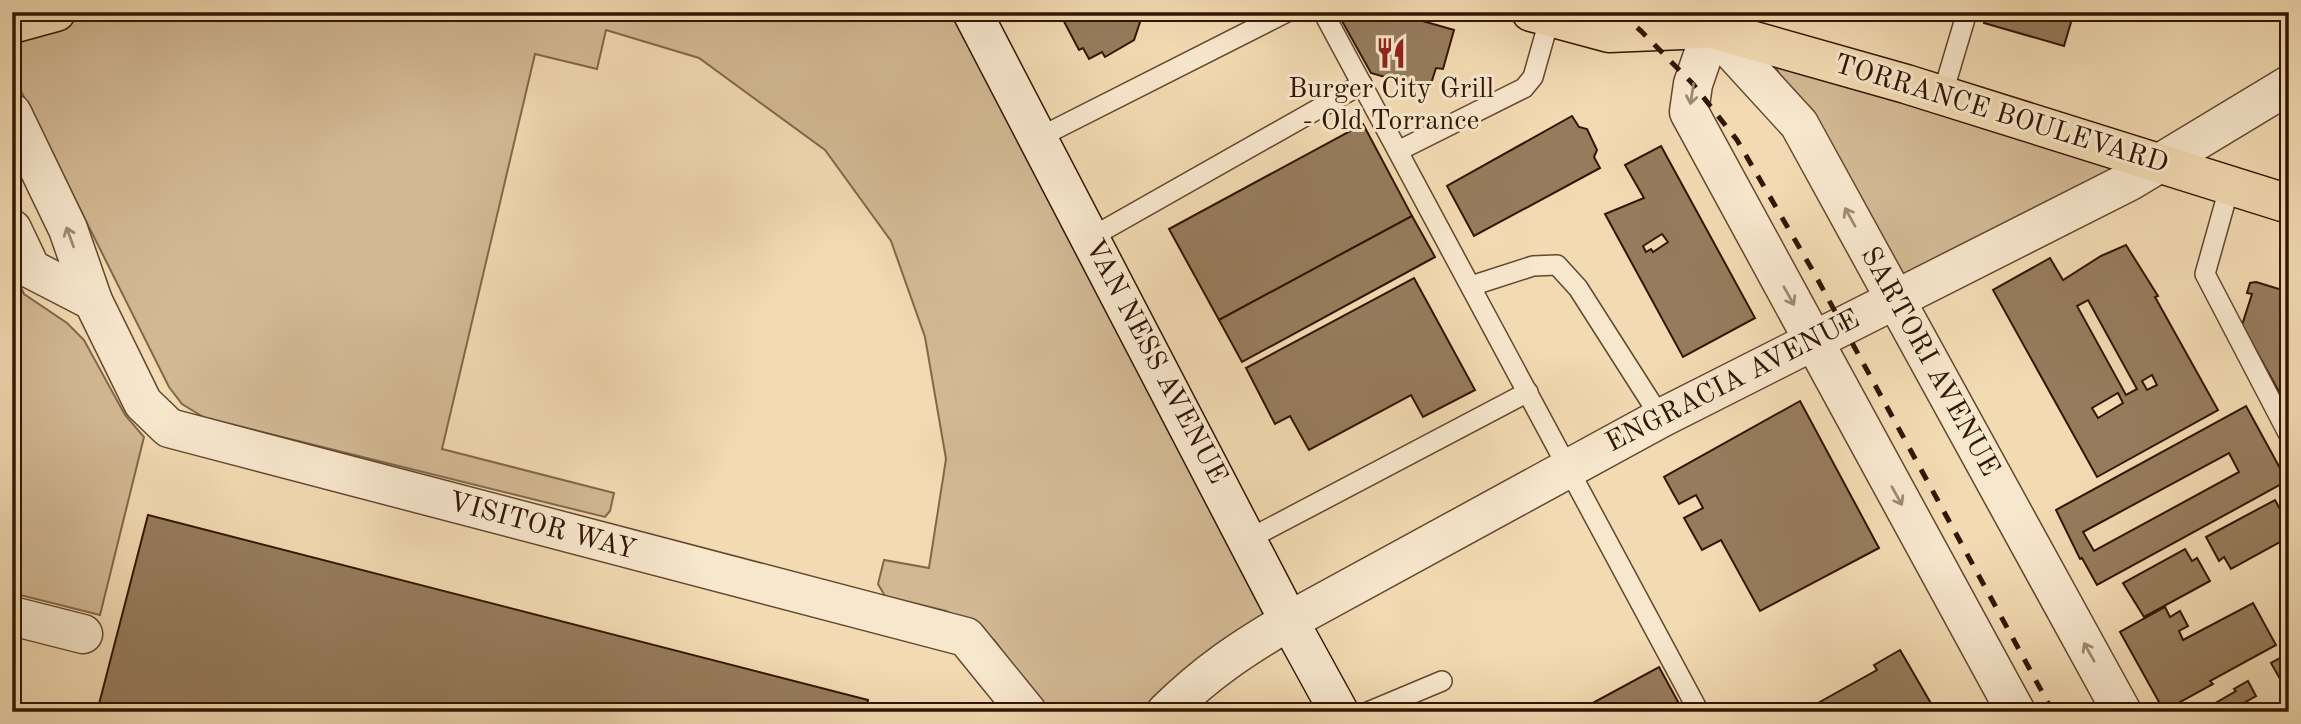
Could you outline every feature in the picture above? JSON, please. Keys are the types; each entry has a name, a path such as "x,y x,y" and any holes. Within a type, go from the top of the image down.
{"main road":[{"path":"12,24 57,12"},
{"name":"TORRANCE BOULEVARD","path":"1674,12 2289,204"},
{"name":"TORRANCE BOULEVARD","path":"1540,15 1609,33 1709,21"}],"street":[{"name":"VAN NESS AVENUE","path":"981,18 1038,138 1339,712"},
{"name":"SARTORI AVENUE","path":"1709,21 1799,124 2122,712"},
{"path":"1709,21 1693,84 1689,112 2016,712"},
{"name":"ENGRACIA AVENUE","path":"1166,712 1200,679 1236,652 1289,621 1661,418 2130,181 2289,85"},
{"name":"VISITOR WAY","path":"12,113 68,229 93,301 143,403 169,428 966,637 1027,712"},
{"path":"12,229 32,269 93,301"},
{"path":"12,616 83,634"}],"lane":[{"path":"1038,138 1287,12"},
{"path":"1323,12 1699,712"},
{"path":"1942,96 1967,12"},
{"path":"1398,151 1524,88 1534,77 1540,15"},
{"path":"1090,238 1362,84"},
{"path":"2230,185 2205,274 2289,435"},
{"path":"1471,286 1533,267 1557,265 1578,288 1661,418"},
{"path":"1247,540 1528,392"},
{"path":"1368,712 1441,681"}],"shaded area":[{"path":"56,12 972,12 1289,621 1166,712 1048,712 994,640 946,611 885,596 878,584 884,560 929,568 946,459 925,337 891,241 825,150 699,58 606,30 597,69 535,54 442,449 614,493 610,511 605,517 205,418 182,404 169,387 12,73 12,24"},
{"path":"1768,46 2162,163 1894,299 1799,124"},
{"path":"12,269 24,294 67,323 84,340 125,415 144,437 100,615 12,593"}],"building":[{"path":"1059,12 1140,12 1142,16 1134,40 1105,57 1102,52 1089,59 1083,48 1079,50"},
{"path":"1337,12 1391,12 1454,30 1443,69 1436,68 1429,90 1371,73"},
{"path":"1987,12 2074,12 2064,46 1984,23"},
{"path":"1572,116 1579,127 1587,129 1597,150 1594,157 1600,168 1474,236 1447,186"},
{"path":"1363,124 1412,216 1219,320 1169,229"},
{"path":"1661,146 1755,318 1683,357 1605,214 1644,198 1625,165","holes":["1662,234 1668,242 1653,252 1651,249 1646,252 1643,246"]},
{"path":"1412,216 1435,257 1242,362 1219,320"},
{"path":"2126,245 2158,296 2155,297 2218,410 2097,477 1993,290 2050,258 2063,280 2101,256","holes":["2088,300 2137,389 2126,395 2077,306","2152,375 2157,385 2147,390 2142,381","2118,393 2123,403 2098,418 2092,408"]},
{"path":"1414,278 1475,390 1423,417 1411,395 1309,450 1290,416 1275,424 1246,368"},
{"path":"2256,282 2289,292 2289,400 2283,399 2242,325 2252,294 2247,293 2250,283"},
{"path":"1800,401 1879,548 1760,611 1721,540 1702,550 1684,518 1703,508 1696,495 1679,504 1664,477"},
{"path":"2246,406 2287,481 2097,585 2082,558 2080,559 2056,510","holes":["2229,453 2239,472 2094,551 2083,532"]},
{"path":"2275,500 2289,526 2289,537 2231,569 2224,557 2219,561 2206,537"},
{"path":"148,515 868,700 865,712 130,712 99,704"},
{"path":"2289,541 2289,563 2280,546"},
{"path":"2185,549 2192,561 2197,558 2210,581 2144,617 2123,583"},
{"path":"2253,603 2276,645 2210,681 2213,684 2164,711 2120,632 2165,607 2170,617 2180,611 2188,626 2179,631 2183,640"},
{"path":"1900,650 1936,712 1802,712 1877,670 1874,665"},
{"path":"2289,653 2289,695 2271,663"},
{"path":"1659,667 1682,709 1676,712 1592,712 1589,705"},
{"path":"2248,681 2256,696 2244,703 2248,712 2200,712 2236,691 2234,689"}],"railway":[{"path":"1619,12 1693,84 1737,140 1813,271 2053,712"}],"place":[{"name":"Burger City Grill - Old Torrance","path":"1391,53"}]}
